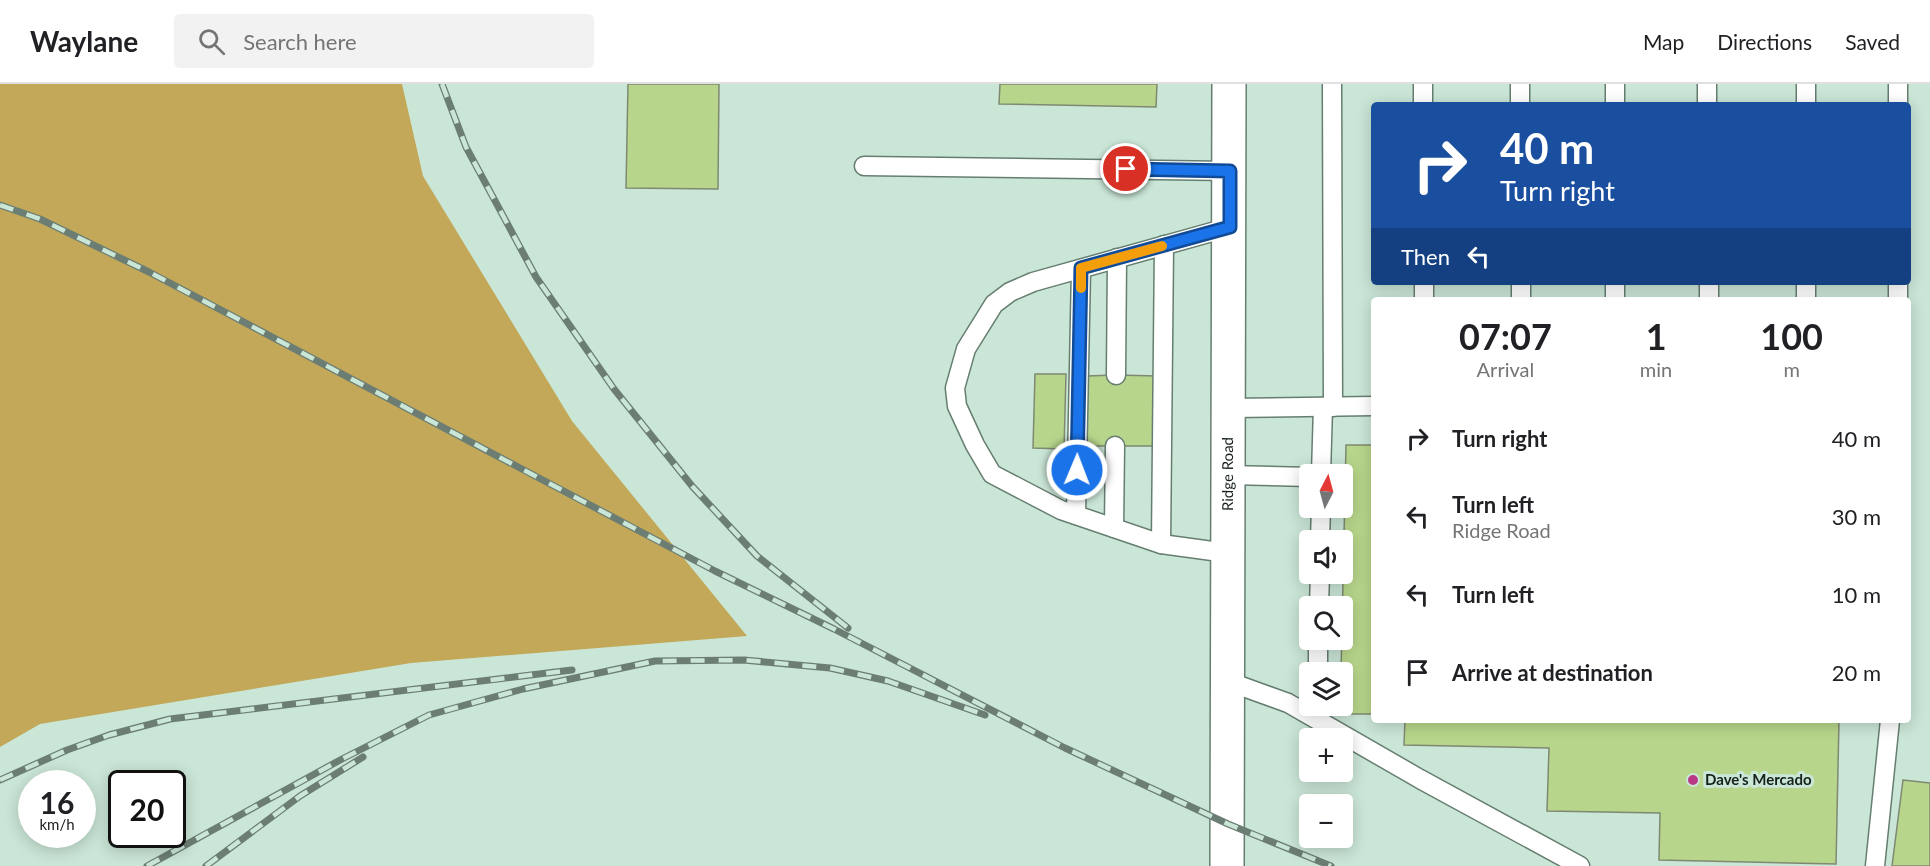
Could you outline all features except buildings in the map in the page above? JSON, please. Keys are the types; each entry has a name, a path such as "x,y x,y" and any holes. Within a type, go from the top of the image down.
{"main road":[{"name":"Ridge Road","path":"1227,866 1229,84"}],"lane":[{"path":"1322,464 1328,407 1332,84"},
{"path":"1423,84 1423,102"},
{"path":"1520,84 1520,102"},
{"path":"1615,84 1615,102"},
{"path":"1707,84 1707,102"},
{"path":"1806,84 1806,102"},
{"path":"1898,84 1898,102"},
{"path":"864,166 1230,171"},
{"path":"1227,552 1161,544 1052,506 992,474 975,445 957,406 955,388 966,349 994,304 1010,292 1033,282 1230,227"},
{"path":"1161,544 1164,246"},
{"path":"1116,375 1117,258"},
{"path":"1076,515 1081,268"},
{"path":"1229,408 1371,406"},
{"path":"1114,528 1115,446"},
{"path":"1227,475 1299,477"},
{"path":"1227,681 1299,706"},
{"path":"1323,716 1420,779 1580,866"},
{"path":"1875,866 1890,723"}],"shaded area":[{"path":"0,84 402,84 423,176 572,421 747,636 411,663 40,724 0,747"}],"railway":[{"path":"442,84 466,147 536,277 614,389 692,486 757,556 848,628"},
{"path":"0,205 40,219 149,272 715,571 834,629 1065,748 1228,824 1331,866"},
{"path":"147,866 342,759 429,715 523,689 655,661 744,660 830,668 888,681 985,715"},
{"path":"0,780 67,750 109,735 170,719 572,670"},
{"path":"206,866 300,796 363,757"}],"slow traffic":[{"path":"1081,288 1081,268 1162,246"}],"place":[{"name":"Dave's Mercado","path":"1693,780"}],"route":[{"path":"1077,470 1081,268 1230,227 1230,171 1126,169"}]}
